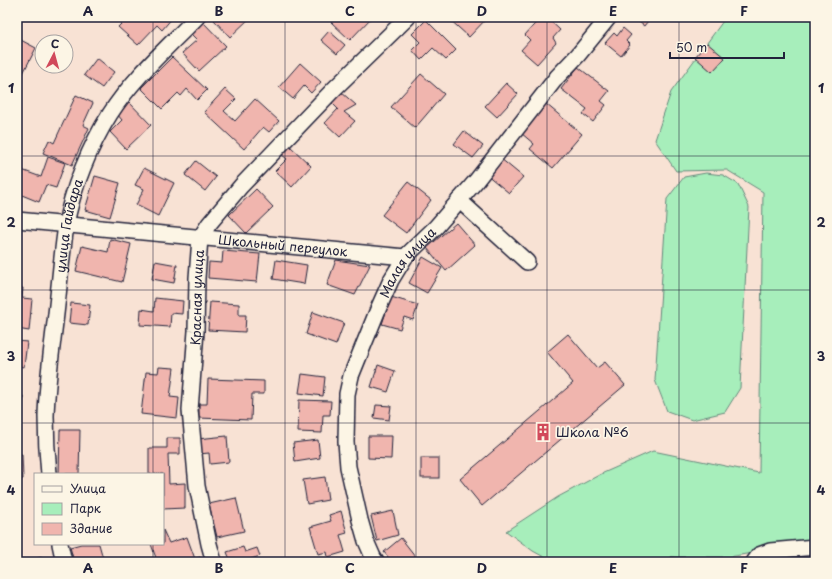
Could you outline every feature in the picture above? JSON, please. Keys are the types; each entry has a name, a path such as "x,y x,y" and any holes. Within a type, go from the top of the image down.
{"street":[{"name":"улица Гайдара","path":"48,473 46,416 52,343 66,226 70,207 86,161 110,113 139,78 197,17"},
{"name":"Красная улица","path":"214,562 197,486 190,410 196,331 197,278 200,238 209,224 241,186 334,89 408,17"},
{"name":"Малая улица","path":"376,562 368,547 360,520 348,467 346,442 347,394 351,376 379,307 391,280 405,256 436,227 490,163 557,77 609,17"},
{"path":"459,200 527,262"},
{"name":"Школьный переулок","path":"17,220 66,226 405,256"},
{"path":"60,545 64,562"},
{"path":"754,562 759,555 770,551 815,547"}],"green space":[{"path":"726,17 815,17 815,542 729,557 679,557 659,562 553,562 533,551 506,531 558,497 601,474 653,451 759,473 763,192 727,170 676,171 655,140 671,92"},
{"path":"706,173 723,175 738,184 749,207 740,388 725,412 692,420 667,411 655,380 667,199 684,177"}],"building":[{"path":"128,17 173,17 162,30 157,25 138,45 118,27"},
{"path":"217,17 251,17 230,37 214,20"},
{"path":"336,17 372,17 350,40 331,22"},
{"path":"447,17 488,17 469,37"},
{"path":"541,17 546,17 560,30 553,38 556,43 537,64 521,50 530,40 525,35"},
{"path":"633,17 651,17 644,26"},
{"path":"426,20 456,50 446,60 433,48 421,60 412,50 420,42 412,34"},
{"path":"203,22 226,46 199,71 182,53 197,40 191,34"},
{"path":"623,28 631,35 626,41 630,45 621,56 605,43 614,33 617,36"},
{"path":"329,31 345,45 337,54 321,40"},
{"path":"17,38 34,47 34,52 20,79 17,77"},
{"path":"707,43 725,58 712,72 695,57"},
{"path":"172,57 207,90 197,100 187,89 181,96 178,93 162,109 141,88"},
{"path":"97,58 114,72 102,88 84,75"},
{"path":"300,63 321,82 311,93 304,86 293,99 279,87"},
{"path":"578,67 609,91 601,101 606,105 593,122 583,114 587,109 561,89"},
{"path":"421,74 444,94 415,128 391,107"},
{"path":"506,83 518,94 497,117 485,106"},
{"path":"225,89 236,99 224,111 235,121 255,99 279,121 269,132 263,127 244,149 204,112"},
{"path":"341,92 356,105 344,112 355,121 340,137 325,123 338,109 332,103"},
{"path":"76,95 93,103 83,125 89,128 72,165 43,153 49,140 54,143"},
{"path":"129,102 151,125 126,149 110,132 122,120 117,114"},
{"path":"546,104 582,134 553,168 530,149 534,144 521,133"},
{"path":"464,131 483,146 473,158 454,144"},
{"path":"289,145 311,166 292,187 275,171 287,159 281,154"},
{"path":"48,157 65,163 56,188 46,185 39,202 17,193 17,176 19,169 41,177"},
{"path":"500,158 523,177 509,193 486,174"},
{"path":"196,161 216,177 205,191 185,175"},
{"path":"144,168 174,183 158,216 136,205 144,189 135,185"},
{"path":"95,176 120,183 110,217 85,210"},
{"path":"408,182 431,200 406,233 382,215"},
{"path":"256,189 273,207 246,233 229,215"},
{"path":"456,223 475,245 446,271 427,248"},
{"path":"110,239 131,244 122,282 76,271 82,246 108,252"},
{"path":"223,251 260,254 257,282 208,278 209,262 222,263"},
{"path":"423,257 442,268 427,293 409,283"},
{"path":"276,260 307,265 304,284 273,279"},
{"path":"336,260 370,265 355,295 327,285"},
{"path":"155,261 177,265 174,283 152,279"},
{"path":"17,288 23,288 22,298 32,299 29,331 17,329"},
{"path":"391,297 418,305 413,320 404,317 400,329 382,324"},
{"path":"155,298 183,301 182,314 171,313 170,327 140,325 141,309 154,311"},
{"path":"210,302 239,304 239,315 246,315 245,332 208,330"},
{"path":"71,303 90,305 88,325 69,323"},
{"path":"313,312 344,323 336,345 306,334"},
{"name":"Школа №6","path":"568,334 597,368 605,362 625,385 482,506 460,479 573,383 547,352"},
{"path":"17,341 27,342 24,367 17,366"},
{"path":"378,365 395,371 388,392 371,387"},
{"path":"159,367 174,368 170,397 179,398 177,418 141,414 146,372 158,373"},
{"path":"302,374 325,377 323,396 299,393"},
{"path":"208,379 264,381 264,394 252,394 251,420 199,418 199,404 207,404"},
{"path":"17,396 23,396 21,421 17,421"},
{"path":"299,400 331,401 330,415 323,415 322,433 298,432"},
{"path":"376,405 391,406 389,420 374,418"},
{"path":"60,430 80,430 79,473 59,473"},
{"path":"227,436 229,462 210,464 209,453 199,454 197,439"},
{"path":"368,436 392,436 391,459 368,458"},
{"path":"167,438 180,438 180,454 168,454 169,484 185,483 185,508 164,509 164,473 149,473 149,448 167,448"},
{"path":"318,440 320,458 295,462 293,443"},
{"path":"22,454 23,479 17,479 17,455"},
{"path":"421,458 439,458 439,478 421,478"},
{"path":"325,477 328,500 307,504 303,480"},
{"path":"236,498 244,531 217,537 209,504"},
{"path":"341,511 347,533 340,535 345,552 328,557 327,552 318,554 310,527 331,521 329,515"},
{"path":"393,511 398,535 377,541 371,516"},
{"path":"164,532 169,543 187,537 195,559 200,557 202,562 143,562 156,558 151,545 164,545"},
{"path":"401,538 419,561 418,562 392,562 384,552"},
{"path":"77,545 99,545 104,562 74,562 70,547"},
{"path":"243,547 245,552 257,548 260,556 251,559 252,562 231,562 227,552"},
{"path":"42,557 43,562 25,562"},
{"path":"671,557 731,560 731,562 671,562"}],"place":[{"name":"Школа №6","path":"543,432"}]}
